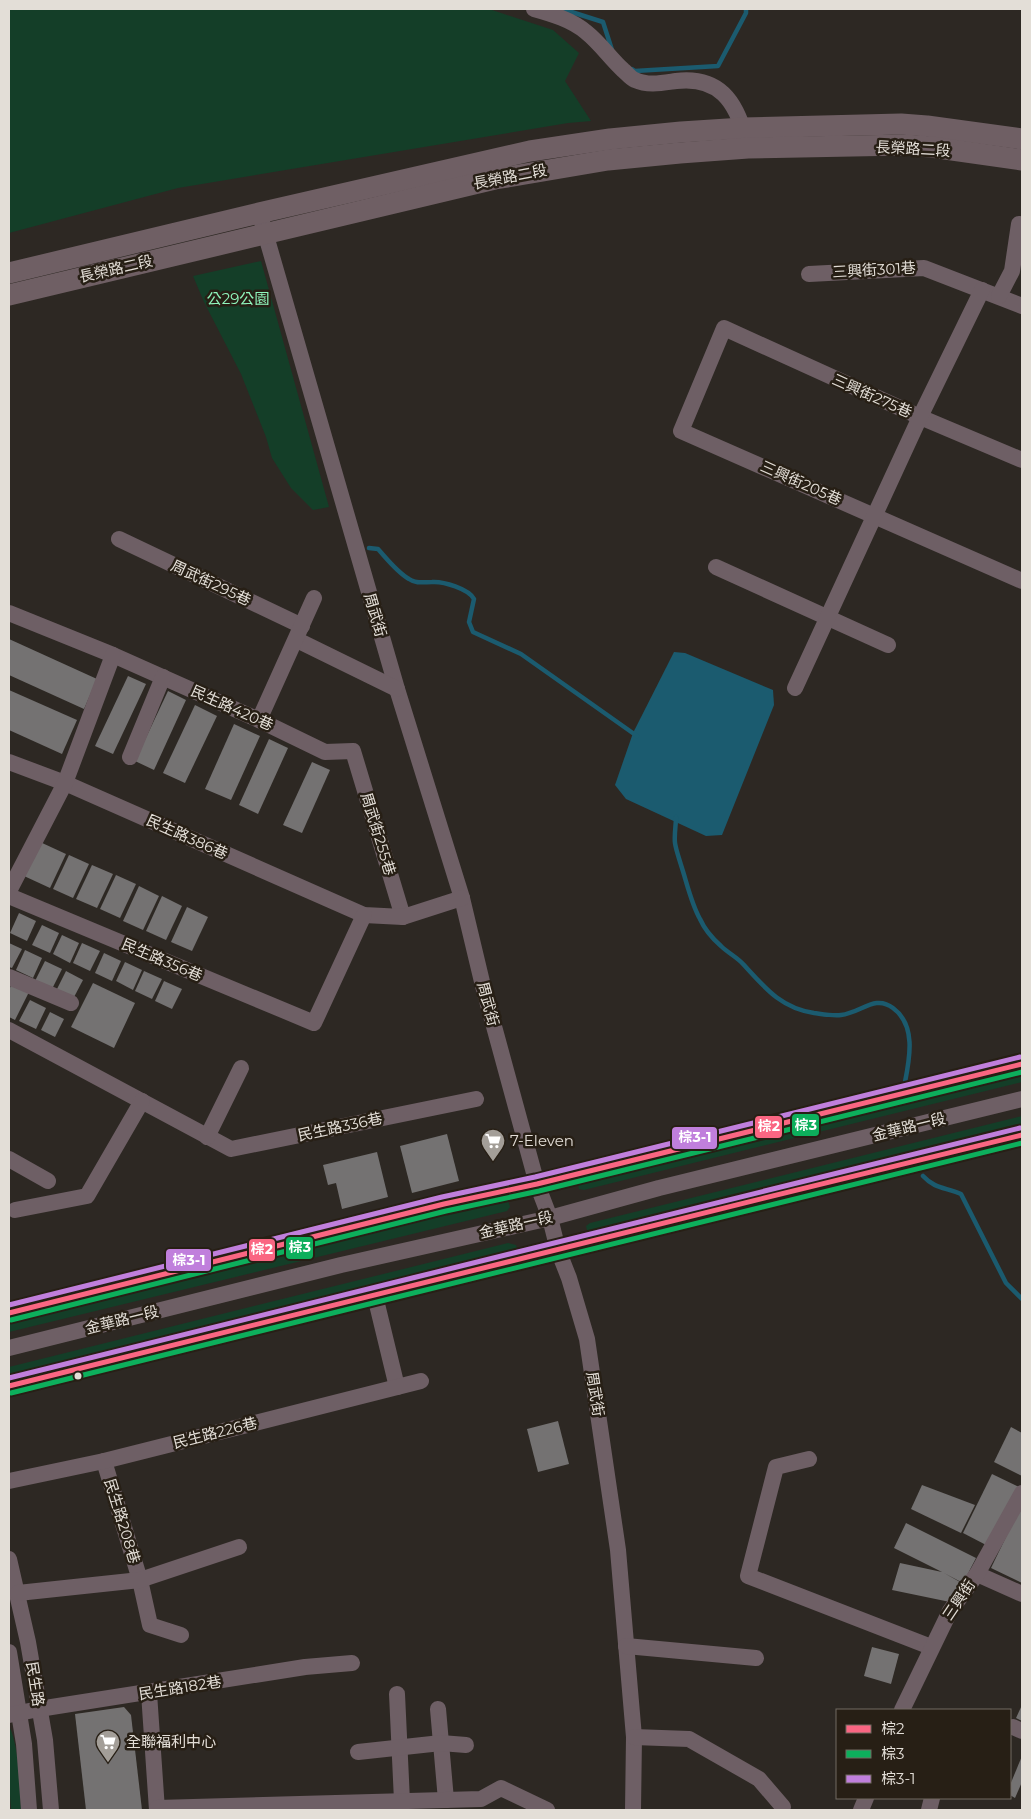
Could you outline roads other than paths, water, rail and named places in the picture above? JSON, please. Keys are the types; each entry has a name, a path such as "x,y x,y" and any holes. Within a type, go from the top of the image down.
{"main road":[{"name":"長榮路二段","path":"9,273 530,151 648,135 743,128 902,124 1022,139"},
{"name":"長榮路二段","path":"9,295 495,179 574,165 680,153 748,148 905,145 1022,160"}],"street":[{"path":"534,9 558,16 586,31 611,59 634,80 652,84 689,80 702,81 715,87 729,98 743,128 748,148"},
{"name":"周武街","path":"259,213 397,689 462,898 483,986 537,1184 550,1218 558,1250 570,1278 587,1339 618,1550 634,1738 632,1810"},
{"path":"1000,296 1012,270 1019,224"},
{"name":"三興街301巷","path":"809,274 924,268 1022,306"},
{"path":"795,688 920,417 982,290"},
{"name":"三興街275巷","path":"724,328 920,417 1022,460"},
{"name":"三興街205巷","path":"724,328 681,431 1022,581"},
{"name":"周武街295巷","path":"119,539 300,633 397,689"},
{"path":"716,568 888,645"},
{"path":"259,720 300,633 314,598"},
{"name":"民生路420巷","path":"9,613 113,655 259,720 325,752 353,751"},
{"path":"9,891 65,783 113,655"},
{"path":"130,757 163,677"},
{"name":"周武街255巷","path":"353,751 403,917"},
{"name":"民生路386巷","path":"9,762 65,783 364,915"},
{"name":"民生路356巷","path":"9,896 314,1023 364,915"},
{"path":"364,915 403,917 462,898"},
{"path":"9,977 71,1003"},
{"name":"民生路336巷","path":"9,1030 231,1149 476,1099"},
{"path":"9,1313 434,1206 537,1184 1022,1064"},
{"path":"207,1137 241,1068"},
{"name":"金華路一段","path":"9,1348 341,1265 550,1218 659,1188 1022,1099"},
{"path":"15,1210 87,1196 142,1101"},
{"path":"9,1386 375,1296 663,1222 1022,1135"},
{"path":"9,1159 48,1181"},
{"path":"375,1296 397,1387"},
{"name":"民生路226巷","path":"9,1481 104,1461 421,1381"},
{"path":"809,1459 776,1468 748,1576 931,1647"},
{"name":"民生路208巷","path":"104,1461 140,1580 150,1625 181,1634"},
{"name":"三興街","path":"902,1709 950,1611 977,1574 1022,1493"},
{"name":"民生路208巷","path":"18,1593 140,1580 239,1548"},
{"name":"民生路","path":"9,1558 28,1642 44,1740 51,1810"},
{"path":"977,1574 1022,1594"},
{"path":"626,1646 756,1658"},
{"name":"民生路","path":"9,1652 14,1714 24,1744 29,1810"},
{"name":"民生路182巷","path":"14,1714 305,1667 352,1663"},
{"path":"148,1692 157,1809 446,1800 480,1804 501,1788 547,1810"},
{"path":"397,1694 402,1801"},
{"path":"438,1709 446,1800"},
{"path":"634,1738 689,1739 759,1779 778,1808"},
{"path":"358,1752 441,1743 466,1745"}],"water":[{"path":"674,652 685,653 773,690 774,705 722,835 706,836 626,799 615,785 633,733"}],"waterway":[{"path":"562,9 603,22 612,50"},
{"path":"632,69 635,71 718,66 746,13 746,9"},
{"path":"369,548 378,549 396,569 414,582 437,582 455,586 467,592 474,599 469,622 473,632 521,654 637,736"},
{"path":"676,817 675,846 689,893 706,930 712,937 741,962 774,996 792,1007 814,1013 834,1015 848,1014 880,1003 893,1008 900,1015 908,1032 909,1052 905,1082"},
{"path":"923,1176 936,1186 961,1194 1006,1283 1022,1299"}],"place":[{"name":"7-Eleven","path":"493,1162"},
{"name":"全聯福利中心","path":"108,1763"}],"park label":[{"name":"公29公園","path":"238,299"}]}
